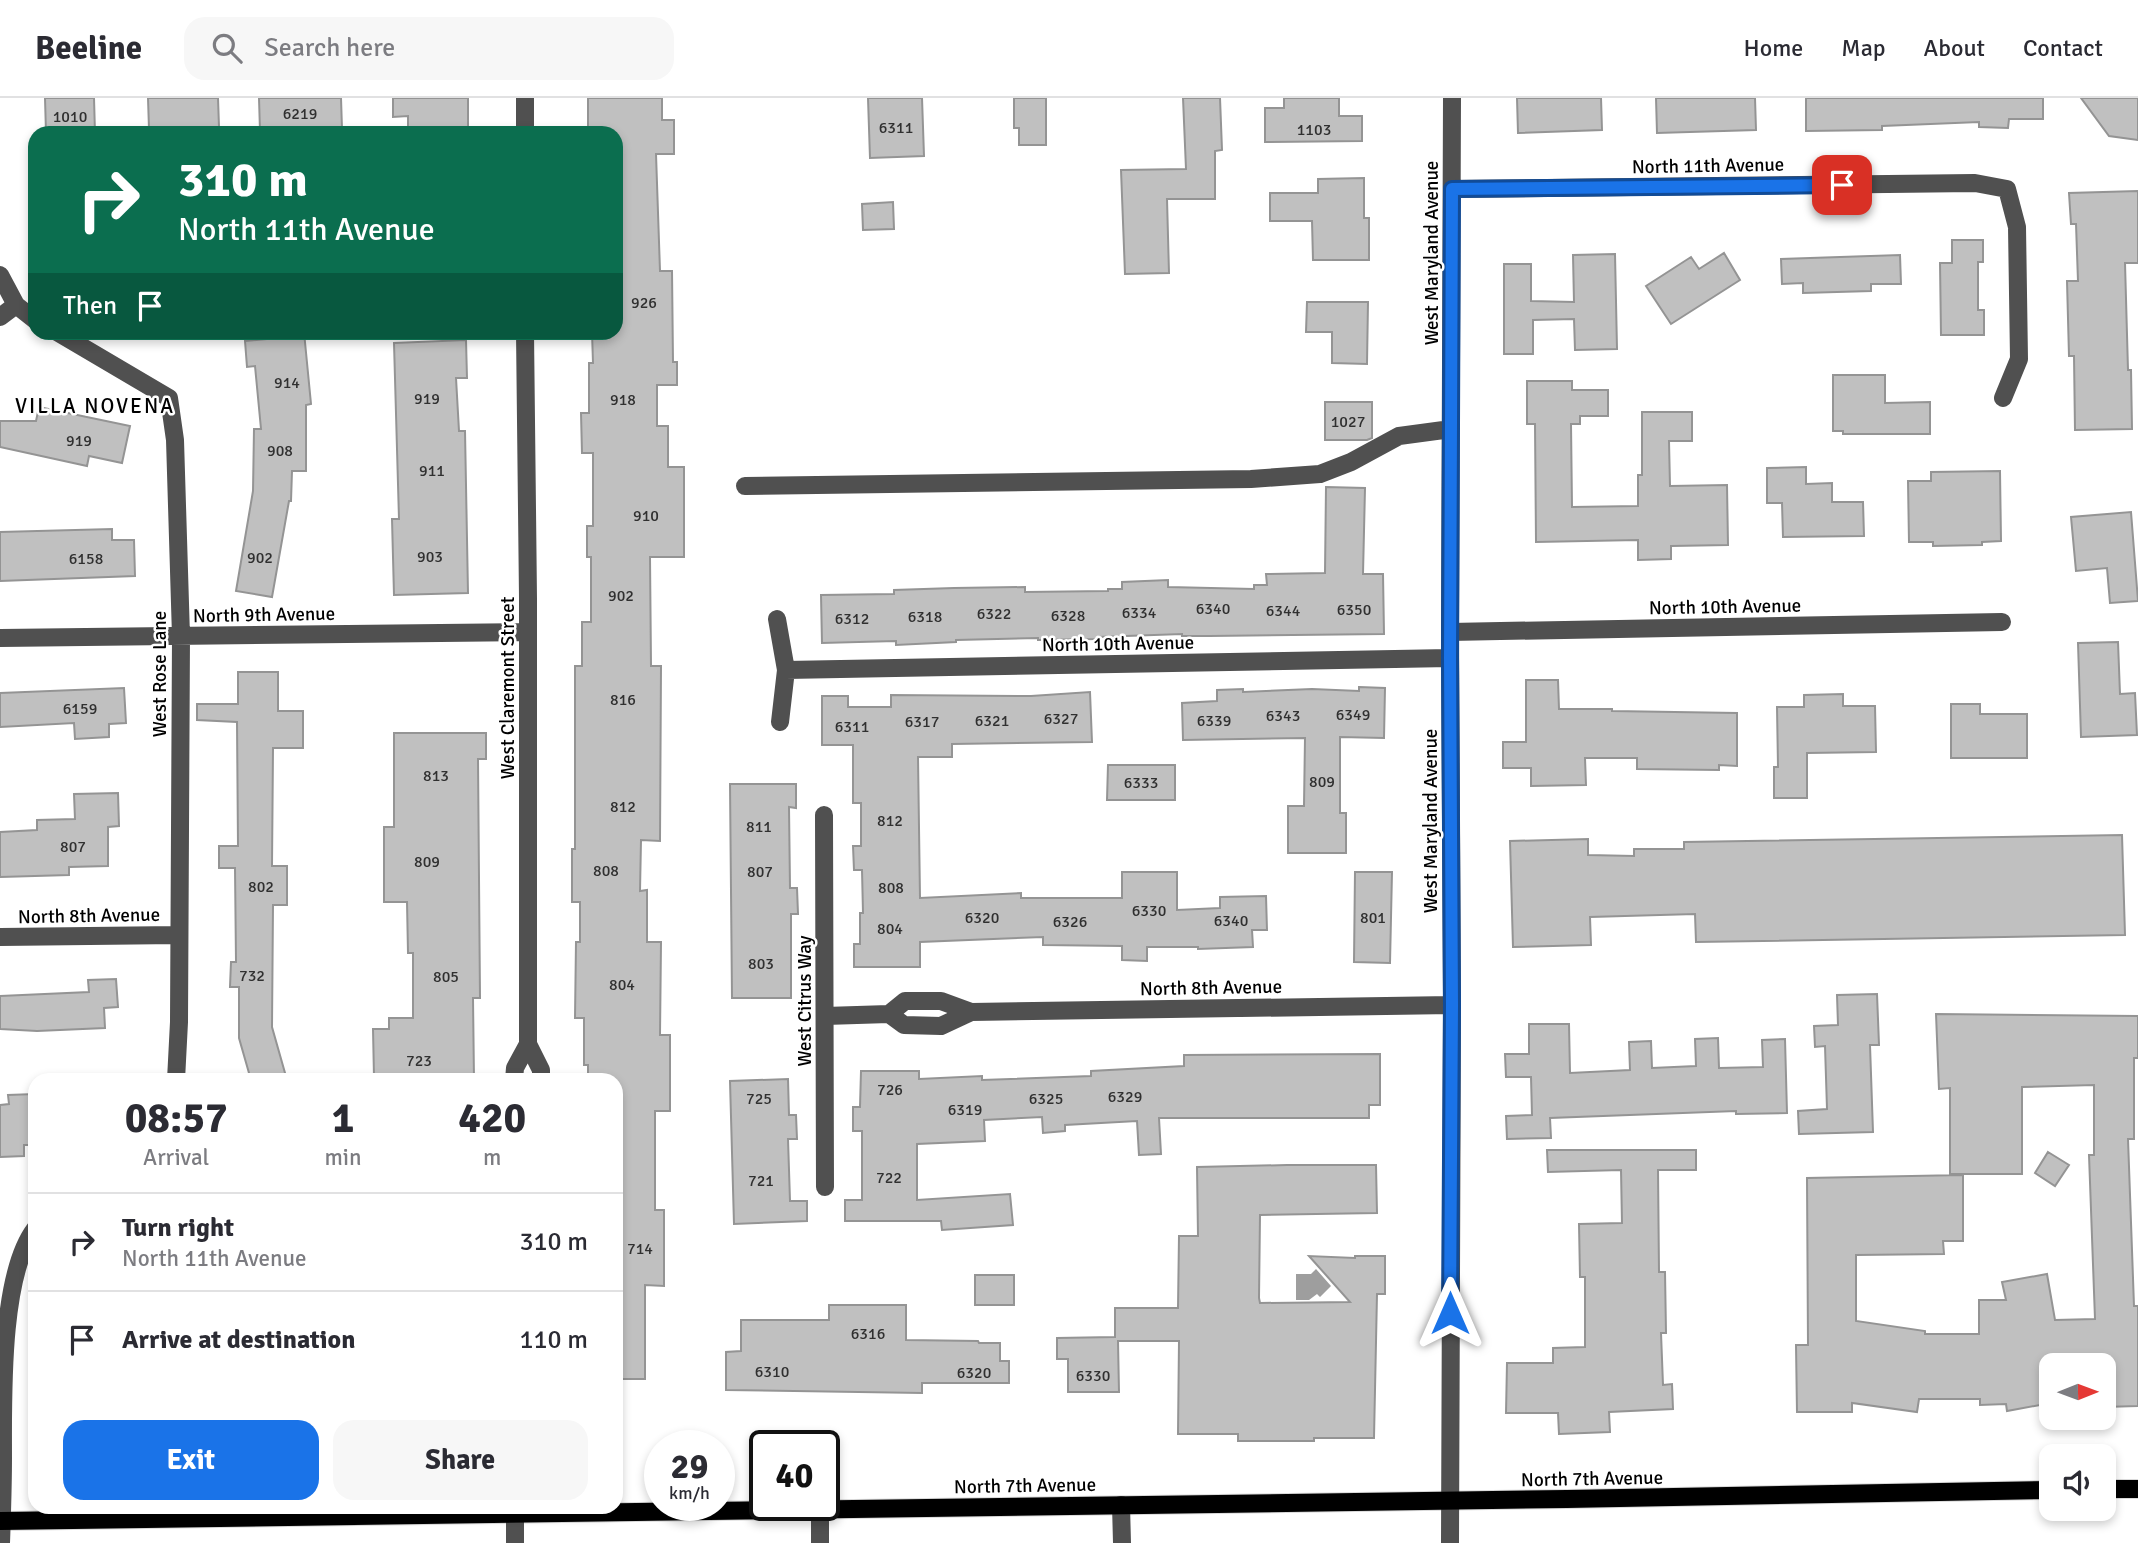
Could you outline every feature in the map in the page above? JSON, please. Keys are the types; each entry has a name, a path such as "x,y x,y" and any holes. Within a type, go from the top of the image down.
{"main road":[{"path":"2116,1489 2138,1489"},
{"name":"North 7th Avenue","path":"840,1509 2039,1490"},
{"name":"North 7th Avenue","path":"623,1510 749,1509"},
{"name":"North 7th Avenue","path":"1,1521 335,1514"}],"street":[{"path":"525,98 525,126"},
{"name":"West Maryland Avenue","path":"1450,1543 1452,98"},
{"name":"North 11th Avenue","path":"1452,189 1975,183 2007,189 2017,227 2019,359 2003,398"},
{"path":"0,275 16,305 28,314"},
{"path":"0,317 16,305"},
{"name":"West Rose Lane","path":"71,340 169,398 175,440 181,636 176,1073"},
{"name":"West Claremont Street","path":"525,340 528,1044 541,1073"},
{"path":"745,486 1251,479 1320,474 1350,462 1399,436 1451,429"},
{"path":"777,619 786,670 780,722"},
{"name":"North 10th Avenue","path":"1450,632 2001,622"},
{"name":"North 9th Avenue","path":"0,638 528,632"},
{"name":"North 10th Avenue","path":"786,670 1450,658"},
{"name":"West Citrus Way","path":"824,815 825,1187"},
{"name":"North 8th Avenue","path":"0,937 178,935"},
{"name":"North 8th Avenue","path":"825,1016 889,1014 905,1001 941,1001 971,1012 1452,1005"},
{"name":"North 8th Avenue","path":"889,1014 904,1025 941,1026 971,1012"},
{"name":"West Claremont Street","path":"514,1073 514,1068 528,1044"},
{"path":"1,1543 5,1321 10,1280 28,1236"},
{"path":"1121,1505 1122,1543"},
{"path":"515,1543 525,1514"},
{"path":"820,1521 820,1543"}],"shaded area":[{"path":"1316,1269 1331,1286 1320,1297 1317,1294 1309,1300 1296,1300 1296,1274 1311,1274"}],"building":[{"path":"45,98 94,98 95,126 46,126"},
{"path":"148,98 218,98 219,126 149,126"},
{"path":"259,98 341,98 342,126 260,126"},
{"path":"393,98 468,98 468,126 408,126 408,116 393,117"},
{"path":"588,98 662,98 662,120 674,120 674,154 656,154 660,271 672,271 673,362 677,362 677,385 657,385 657,426 668,426 668,467 684,467 684,557 650,557 651,666 661,666 660,841 641,840 640,891 647,890 647,942 661,942 660,1035 670,1035 670,1111 655,1111 655,1210 664,1210 664,1286 645,1285 645,1379 623,1379 623,1073 588,1073 588,1065 584,1065 584,1018 575,1018 576,942 580,942 580,902 572,902 572,849 575,849 575,666 582,666 582,622 591,622 591,557 587,557 587,526 593,526 593,453 582,453 581,413 589,413 589,363 593,363 592,340 623,340 623,126 588,126"},
{"path":"868,98 922,98 924,156 870,158"},
{"path":"1014,98 1046,98 1046,145 1019,145 1019,128 1014,128"},
{"path":"1183,98 1220,98 1222,150 1215,151 1215,199 1167,199 1169,273 1125,274 1121,170 1186,169"},
{"path":"1284,98 1339,98 1339,116 1362,116 1362,141 1265,142 1265,108 1284,108"},
{"path":"1517,98 1601,98 1602,130 1518,133"},
{"path":"1656,98 1755,98 1756,130 1657,133"},
{"path":"1806,98 2043,98 2043,119 2009,119 2008,128 1979,127 1979,122 1882,126 1882,130 1806,131"},
{"path":"2081,98 2138,98 2138,140 2109,136"},
{"path":"1364,178 1364,218 1369,218 1369,260 1313,260 1312,221 1270,221 1270,193 1318,193 1318,179"},
{"path":"2138,191 2138,263 2125,263 2132,429 2075,430 2074,356 2069,356 2067,281 2078,281 2076,224 2071,224 2069,193"},
{"path":"893,202 894,229 863,230 862,204"},
{"path":"1952,240 1983,240 1983,262 1978,262 1978,310 1984,310 1984,335 1941,335 1940,263 1952,263"},
{"path":"1724,253 1740,280 1671,324 1646,286 1691,257 1699,269"},
{"path":"1615,254 1617,349 1575,350 1574,319 1533,320 1533,354 1504,354 1504,264 1531,264 1531,301 1574,302 1573,255"},
{"path":"1900,255 1901,284 1871,284 1871,291 1803,293 1803,283 1782,284 1781,259"},
{"path":"1307,302 1368,302 1367,364 1332,363 1332,332 1306,332"},
{"path":"305,340 311,404 306,405 306,471 292,471 291,501 272,597 236,591 253,491 254,429 261,429 255,366 247,367 245,341"},
{"path":"466,340 467,378 456,378 459,431 465,431 468,593 394,595 392,519 399,519 394,343"},
{"path":"1833,375 1885,375 1885,403 1930,402 1930,434 1843,434 1843,431 1833,431"},
{"path":"1527,381 1572,381 1572,390 1608,390 1608,416 1580,416 1580,424 1571,424 1572,507 1638,506 1638,475 1642,475 1642,412 1692,412 1692,441 1669,441 1670,486 1727,485 1728,545 1671,546 1671,559 1638,560 1638,540 1536,542 1535,424 1527,424"},
{"path":"1325,402 1372,402 1372,438 1325,440"},
{"path":"39,407 130,426 122,463 89,456 87,466 0,447 0,421 36,421"},
{"path":"1806,467 1806,484 1832,483 1832,502 1863,502 1864,536 1783,537 1782,503 1767,503 1767,468"},
{"path":"2000,471 2001,541 1982,542 1982,545 1933,546 1933,542 1909,542 1908,481 1931,481 1931,472"},
{"path":"1326,487 1365,488 1363,574 1383,574 1384,634 1182,634 1098,639 956,640 896,645 896,641 822,643 821,595 894,594 894,590 1025,587 1025,592 1108,591 1122,589 1122,582 1168,580 1168,587 1254,589 1254,585 1267,585 1266,574 1325,573"},
{"path":"2131,512 2138,601 2110,603 2107,568 2076,571 2071,517"},
{"path":"112,529 112,540 134,540 135,576 0,581 0,532"},
{"path":"2118,642 2120,694 2135,693 2137,735 2081,737 2078,643"},
{"path":"238,672 278,672 278,711 303,711 303,748 273,748 272,866 287,866 287,905 273,905 272,1027 285,1073 249,1073 239,1038 239,987 230,987 231,962 236,962 235,868 219,868 219,846 238,846 237,722 197,720 197,704 238,704"},
{"path":"1526,680 1558,680 1559,709 1737,713 1737,766 1719,765 1719,770 1637,769 1637,758 1585,758 1586,785 1531,786 1531,768 1503,768 1503,742 1526,742"},
{"path":"1359,687 1385,688 1384,738 1340,737 1340,813 1346,813 1346,853 1288,853 1288,806 1304,806 1305,738 1183,740 1182,703 1217,701 1217,690 1359,691"},
{"path":"124,688 126,723 109,724 109,737 75,739 74,723 0,727 0,693"},
{"path":"1090,692 1092,742 952,744 952,757 918,757 920,898 1021,893 1021,898 1122,898 1122,872 1177,872 1177,910 1220,908 1220,897 1266,896 1267,930 1252,930 1253,947 1147,947 1147,961 1122,960 1122,946 1043,945 1043,937 920,942 920,967 854,967 854,944 860,944 860,913 863,913 862,870 854,870 853,846 861,846 861,803 853,803 853,745 822,745 822,696 848,696 848,707 891,707 891,695 1031,696"},
{"path":"1843,694 1843,706 1875,706 1876,752 1807,753 1807,798 1774,798 1774,767 1778,767 1777,707 1804,707 1804,695"},
{"path":"1951,704 1980,704 1980,714 2027,714 2027,758 1951,758"},
{"path":"394,733 486,733 486,759 478,759 480,998 473,998 474,1073 374,1073 373,1029 389,1029 389,1018 413,1018 413,953 408,953 407,902 384,902 384,827 394,827"},
{"path":"1108,765 1175,765 1175,800 1107,800"},
{"path":"730,784 796,784 796,808 789,807 790,888 797,888 798,914 791,914 791,998 732,998"},
{"path":"118,793 119,826 108,827 108,866 69,867 69,875 0,877 0,832 37,830 37,820 75,819 74,794"},
{"path":"2122,835 2125,935 1696,942 1695,914 1590,917 1591,945 1513,947 1510,841 1588,839 1588,855 1634,856 1634,849 1684,849 1684,842"},
{"path":"1355,872 1392,872 1390,963 1354,962"},
{"path":"116,979 118,1007 104,1008 105,1028 37,1031 0,1029 0,996 89,992 88,980"},
{"path":"1877,994 1879,1045 1870,1045 1873,1132 1799,1134 1798,1111 1827,1109 1825,1046 1815,1047 1814,1026 1838,1025 1837,995"},
{"path":"1936,1014 2138,1016 2138,1058 2134,1058 2134,1139 2128,1139 2134,1306 2138,1306 2138,1406 2116,1407 2116,1353 2039,1353 2039,1405 2007,1411 2006,1404 1980,1405 1980,1399 1919,1399 1917,1412 1852,1403 1852,1412 1797,1412 1796,1345 1808,1345 1807,1178 1963,1175 1963,1241 1943,1241 1944,1254 1856,1255 1856,1321 1925,1331 1925,1334 1979,1334 1979,1300 2006,1300 2002,1282 2047,1274 2055,1320 2095,1319 2089,1155 2094,1155 2094,1085 2022,1087 2022,1174 1950,1174 1950,1088 1939,1089"},
{"path":"1529,1024 1569,1024 1570,1073 1630,1070 1629,1042 1651,1041 1652,1068 1696,1066 1695,1039 1718,1038 1719,1068 1763,1067 1762,1040 1785,1039 1787,1113 1736,1114 1736,1111 1550,1118 1551,1138 1507,1139 1506,1116 1532,1115 1531,1077 1506,1077 1505,1054 1529,1054"},
{"path":"1380,1054 1380,1105 1369,1105 1369,1118 1159,1118 1161,1154 1139,1155 1137,1121 1065,1125 1065,1131 1043,1133 1042,1117 984,1120 985,1141 917,1144 917,1200 1010,1194 1013,1225 942,1230 941,1221 845,1221 845,1200 862,1200 862,1131 853,1131 853,1107 860,1107 861,1071 919,1071 919,1079 982,1076 982,1080 1091,1076 1091,1071 1184,1066 1184,1055"},
{"path":"788,1079 789,1115 796,1115 797,1139 788,1139 790,1201 807,1201 807,1221 734,1224 730,1081"},
{"path":"28,1094 28,1145 24,1145 24,1156 0,1157 0,1105 9,1104 8,1095"},
{"path":"1547,1150 1696,1150 1696,1170 1658,1170 1659,1272 1665,1272 1666,1333 1661,1333 1663,1385 1672,1384 1673,1409 1609,1412 1610,1432 1559,1434 1558,1413 1506,1413 1507,1363 1553,1363 1553,1348 1585,1347 1585,1277 1580,1277 1579,1224 1622,1223 1621,1170 1548,1172"},
{"path":"2048,1152 2069,1165 2055,1186 2035,1173"},
{"path":"1376,1165 1377,1213 1260,1215 1259,1298 1260,1303 1350,1302 1309,1256 1385,1256 1385,1294 1377,1294 1374,1438 1238,1441 1238,1434 1178,1434 1179,1341 1118,1341 1119,1392 1068,1392 1068,1359 1057,1359 1057,1338 1115,1337 1115,1308 1178,1308 1179,1236 1198,1236 1197,1167"},
{"path":"975,1275 1014,1275 1014,1305 975,1305"},
{"path":"829,1305 906,1305 906,1340 1000,1343 1000,1361 1009,1361 1009,1383 922,1383 922,1393 726,1390 726,1352 741,1351 741,1320 829,1320"}],"district":[{"name":"VILLA NOVENA","path":"95,406"}],"route":[{"path":"1450,1313 1452,189 1842,185"}]}
